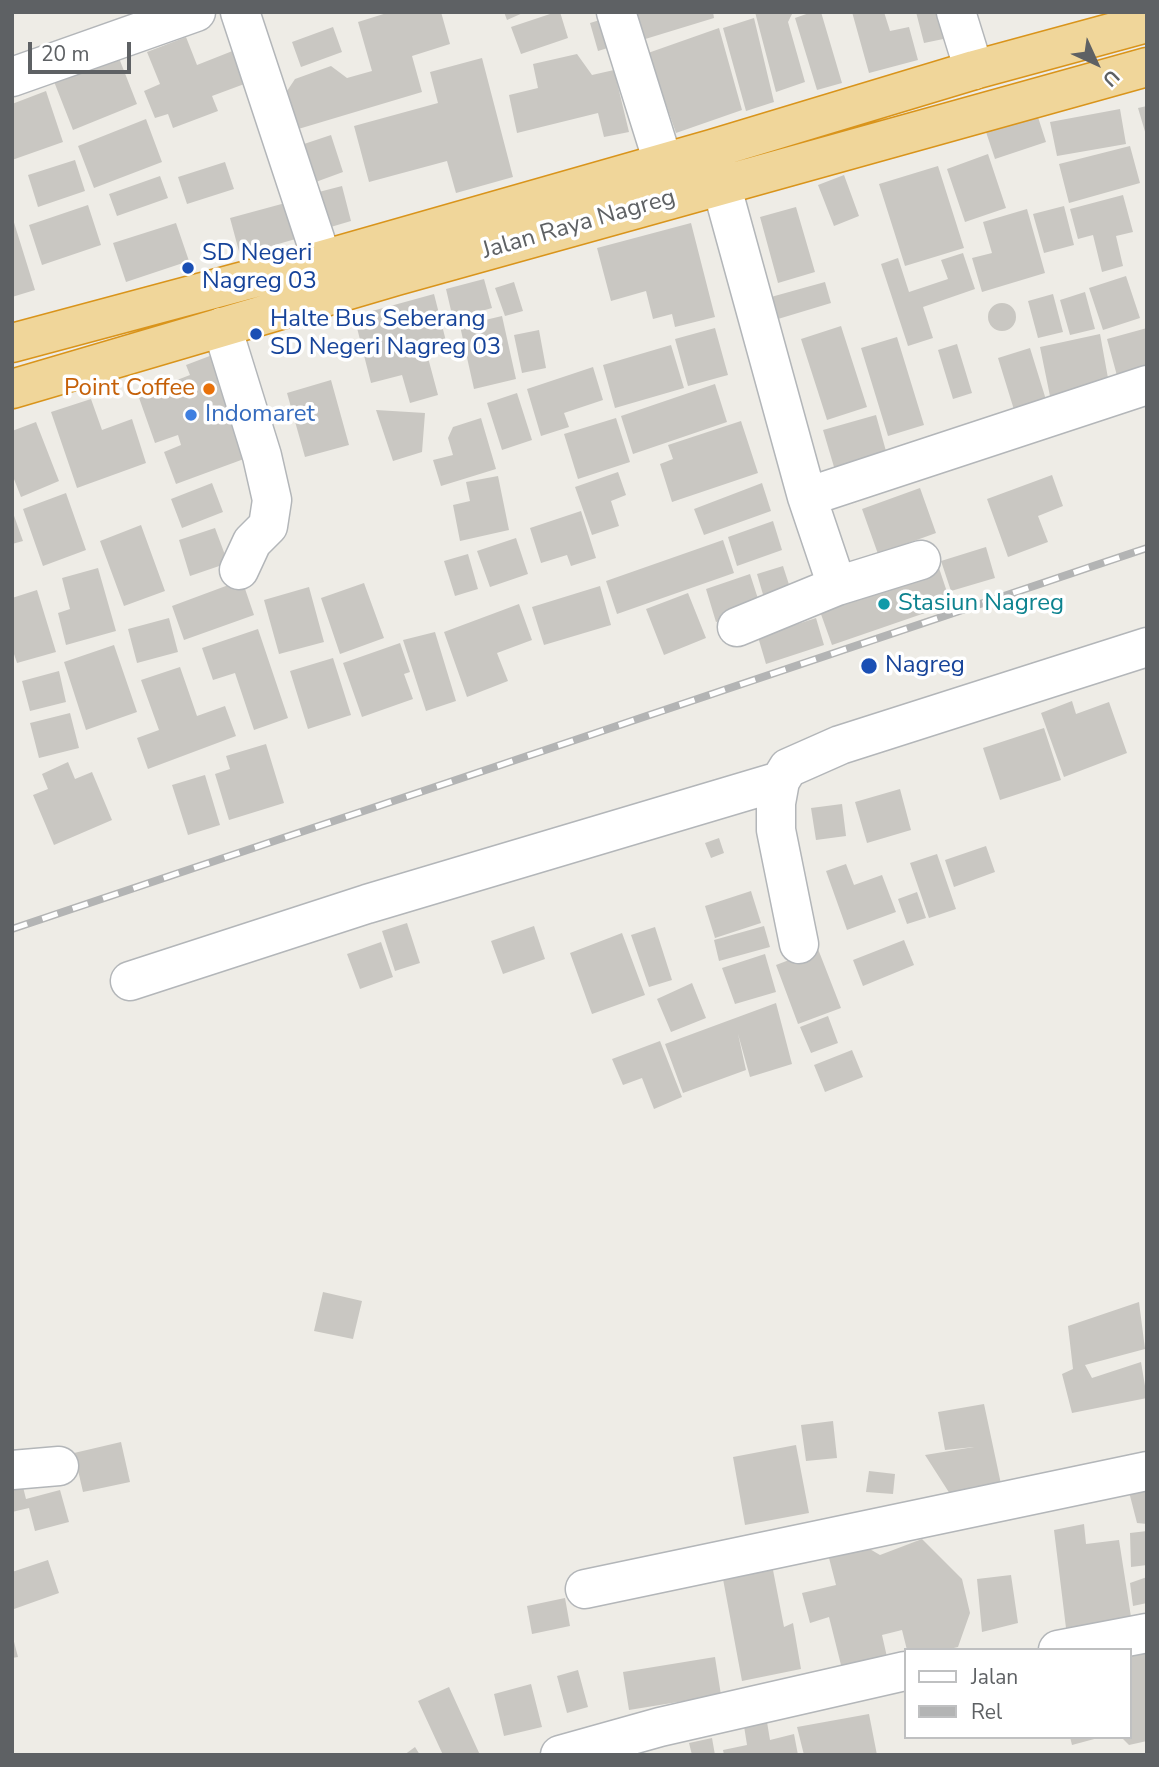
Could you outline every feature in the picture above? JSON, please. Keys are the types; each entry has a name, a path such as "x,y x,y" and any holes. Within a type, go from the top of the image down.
{"highway":[{"name":"Jalan Raya Nagreg","path":"12,389 222,327 717,167 974,70 1147,23"},
{"name":"Jalan Raya Nagreg","path":"12,343 321,260 663,162 717,167 1147,66"}],"street":[{"path":"12,78 195,12"},
{"path":"240,12 321,260"},
{"path":"616,12 663,162"},
{"path":"956,12 974,70"},
{"path":"717,167 807,497 837,586"},
{"path":"222,327 262,456 272,500 268,526 252,542 239,570"},
{"path":"807,497 1147,384"},
{"path":"737,627 837,586 921,560"},
{"path":"799,944 775,830 780,781 788,768 840,745 1147,647"},
{"path":"130,981 367,904 780,781"},
{"path":"12,1470 59,1466"},
{"path":"585,1589 1147,1471"},
{"path":"1068,1648 1147,1633"},
{"path":"560,1755 660,1727 904,1671"}],"building":[{"path":"390,12 441,12 450,44 412,56 422,92 295,130 285,94 295,79 331,66 347,78 372,71 358,22"},
{"path":"504,12 525,12 507,20"},
{"path":"560,12 568,38 521,54 511,27"},
{"path":"634,12 713,12 714,18 642,40"},
{"path":"755,12 793,12 788,22 805,82 776,92"},
{"path":"821,12 842,83 817,90 795,18"},
{"path":"852,12 884,12 890,31 909,27 918,60 869,73"},
{"path":"916,12 946,12 953,37 924,43"},
{"path":"754,18 774,102 746,111 723,28"},
{"path":"603,19 611,47 598,51 590,23"},
{"path":"333,27 342,52 301,67 292,42"},
{"path":"719,28 742,110 676,133 648,53"},
{"path":"186,37 197,65 235,50 247,83 212,96 218,111 173,128 168,114 155,118 144,91 160,84 147,52"},
{"path":"117,53 137,104 73,130 53,79"},
{"path":"577,54 592,75 614,70 629,132 604,137 598,113 517,133 509,95 538,88 533,64"},
{"path":"482,58 513,177 456,193 447,161 369,182 354,126 438,103 430,72"},
{"path":"46,91 63,142 12,160 12,104"},
{"path":"1147,106 1147,135 1146,135 1138,108"},
{"path":"1120,109 1126,144 1057,156 1050,122"},
{"path":"1037,114 1046,142 995,159 986,132"},
{"path":"146,119 162,162 94,188 78,146"},
{"path":"331,135 343,172 313,183 301,145"},
{"path":"1130,146 1140,183 1069,203 1059,164"},
{"path":"988,154 1006,208 965,222 947,169"},
{"path":"75,160 85,191 38,207 28,175"},
{"path":"225,162 234,189 187,204 178,177"},
{"path":"938,166 964,248 905,266 879,184"},
{"path":"844,175 859,216 834,226 818,185"},
{"path":"160,176 168,198 117,216 109,194"},
{"path":"342,186 351,221 324,229 315,193"},
{"path":"1123,195 1133,232 1116,236 1123,266 1102,272 1093,235 1078,239 1070,209"},
{"path":"289,202 299,238 240,255 230,218"},
{"path":"88,205 101,245 42,265 29,225"},
{"path":"1064,206 1074,245 1044,253 1033,214"},
{"path":"796,207 815,272 778,283 760,217"},
{"path":"1027,209 1045,273 982,292 972,258 992,253 983,222"},
{"path":"12,216 35,290 12,297"},
{"path":"176,223 189,261 126,282 113,243"},
{"path":"691,223 715,317 675,327 672,314 653,319 646,291 611,301 597,248"},
{"path":"963,253 975,289 923,307 933,338 908,346 881,264 898,258 909,292 948,279 941,260"},
{"path":"1126,276 1140,318 1103,330 1089,288"},
{"path":"484,279 492,308 453,319 446,289"},
{"path":"514,282 523,311 505,316 495,288"},
{"path":"825,282 831,303 778,319 771,297"},
{"path":"1085,292 1095,329 1070,335 1060,300"},
{"path":"434,294 448,349 427,354 438,395 410,403 402,375 371,383 354,316"},
{"path":"1053,294 1063,332 1038,338 1028,301"},
{"path":"1002,303 1012,307 1016,317 1012,327 1002,331 992,327 988,317 992,307"},
{"path":"502,316 516,379 474,389 460,326"},
{"path":"841,326 867,407 827,420 801,339"},
{"path":"715,328 728,375 688,386 675,339"},
{"path":"1147,328 1147,375 1119,383 1107,339"},
{"path":"539,330 546,368 522,373 514,335"},
{"path":"1100,334 1110,389 1051,401 1040,347"},
{"path":"897,337 924,425 888,436 861,348"},
{"path":"957,344 972,393 953,399 938,350"},
{"path":"671,345 684,388 615,408 603,365"},
{"path":"1030,348 1047,403 1015,413 998,358"},
{"name":"Indomaret","path":"215,354 252,456 176,484 164,452 181,445 178,435 155,443 138,395 190,375 186,365"},
{"path":"593,367 603,400 564,413 569,427 541,436 527,389"},
{"path":"331,380 349,445 305,457 287,393"},
{"path":"715,384 727,422 633,454 621,416"},
{"path":"517,393 532,440 502,450 487,403"},
{"path":"91,399 102,430 132,419 146,463 77,488 51,412"},
{"path":"376,410 425,413 422,452 393,461"},
{"path":"876,415 889,462 837,477 823,430"},
{"path":"481,418 496,469 441,486 433,460 453,455 448,438 453,427"},
{"path":"616,418 630,462 578,479 564,434"},
{"path":"741,421 758,473 672,502 660,464 673,459 668,445"},
{"path":"36,422 59,481 21,497 12,474 12,431"},
{"path":"618,472 626,495 611,501 619,526 592,535 575,487"},
{"path":"1052,475 1063,506 1038,516 1048,542 1008,557 987,499"},
{"path":"498,476 509,530 460,541 453,505 470,501 466,482"},
{"path":"212,483 223,512 182,528 171,499"},
{"path":"762,483 771,511 704,535 694,509"},
{"path":"920,488 936,533 878,554 862,509"},
{"path":"66,493 86,550 43,566 23,509"},
{"path":"12,510 23,541 12,544"},
{"path":"581,511 596,558 571,566 567,555 541,563 530,528"},
{"path":"773,521 782,550 737,566 728,537"},
{"path":"141,525 165,591 124,606 100,541"},
{"path":"215,528 228,563 190,576 179,540"},
{"path":"516,538 528,574 490,587 477,551"},
{"path":"723,540 734,573 617,614 606,581"},
{"path":"986,547 995,578 951,591 941,561"},
{"path":"468,554 478,589 455,596 444,561"},
{"name":"Stasiun Nagreg","path":"937,562 951,604 832,645 817,603"},
{"path":"783,566 794,600 767,608 757,574"},
{"path":"98,568 116,631 66,645 58,613 70,609 62,578"},
{"path":"750,574 761,608 716,622 706,589"},
{"path":"242,580 254,615 184,640 172,606"},
{"path":"364,583 384,638 340,654 321,598"},
{"path":"600,586 611,625 544,645 532,607"},
{"path":"309,587 324,642 279,654 264,600"},
{"path":"37,590 56,652 17,663 12,648 12,598"},
{"path":"688,593 706,638 664,655 646,609"},
{"path":"519,604 532,640 497,653 508,681 467,697 444,632"},
{"path":"169,618 178,652 137,663 128,629"},
{"path":"816,618 824,645 766,664 758,637"},
{"path":"258,629 288,718 254,730 235,673 213,680 202,648"},
{"path":"435,632 456,701 426,711 403,640"},
{"path":"400,643 410,672 404,674 413,699 362,717 343,663"},
{"path":"114,645 137,712 86,730 64,662"},
{"path":"333,658 351,715 308,729 290,671"},
{"path":"180,667 197,716 225,706 236,736 148,769 137,738 159,730 141,680"},
{"path":"59,671 66,702 30,711 22,681"},
{"path":"1072,701 1076,714 1109,702 1127,753 1064,777 1041,713"},
{"path":"70,713 79,748 39,758 30,723"},
{"path":"1044,728 1061,780 1000,800 983,748"},
{"path":"266,744 284,803 229,820 215,774 230,769 226,756"},
{"path":"68,762 75,779 92,772 112,820 54,845 33,795 48,789 42,774"},
{"path":"205,775 220,825 188,835 172,785"},
{"path":"900,789 911,830 867,843 855,802"},
{"path":"842,804 846,836 816,840 811,808"},
{"path":"719,838 724,853 711,858 705,843"},
{"path":"986,846 995,872 954,887 945,860"},
{"path":"937,854 956,909 929,918 910,863"},
{"path":"846,864 854,885 882,875 896,912 847,930 826,871"},
{"path":"751,891 761,923 715,938 705,906"},
{"path":"917,892 926,918 907,924 898,899"},
{"path":"407,923 420,963 395,971 382,931"},
{"path":"534,926 545,959 503,974 491,941"},
{"path":"764,926 770,947 719,961 714,940"},
{"path":"655,927 672,980 649,987 631,935"},
{"path":"622,933 645,995 592,1014 570,953"},
{"path":"904,940 914,965 863,986 853,960"},
{"path":"381,942 393,977 360,989 347,954"},
{"path":"818,949 841,1008 798,1024 776,965"},
{"path":"765,954 776,992 735,1004 722,968"},
{"path":"692,983 706,1018 671,1032 657,999"},
{"path":"776,1003 792,1064 750,1077 738,1034 746,1070 683,1093 665,1044"},
{"path":"828,1016 838,1043 811,1053 800,1027"},
{"path":"660,1041 682,1097 654,1109 642,1078 623,1085 612,1059"},
{"path":"852,1050 863,1077 825,1092 814,1065"},
{"path":"323,1292 362,1301 353,1339 314,1331"},
{"path":"1139,1302 1145,1349 1085,1365 1092,1378 1141,1362 1147,1398 1072,1413 1062,1374 1073,1369 1068,1326"},
{"path":"984,1404 1001,1484 972,1487 971,1498 950,1494 925,1455 974,1447 945,1450 938,1412"},
{"path":"833,1421 837,1458 806,1461 801,1425"},
{"path":"121,1442 130,1482 83,1492 74,1453"},
{"path":"796,1445 809,1513 745,1525 733,1457"},
{"path":"869,1471 895,1474 893,1494 866,1492"},
{"path":"21,1479 26,1499 60,1490 69,1522 35,1531 29,1508 12,1512 12,1482"},
{"path":"1147,1483 1147,1524 1137,1523 1128,1488"},
{"path":"1084,1524 1086,1544 1119,1540 1131,1617 1066,1628 1054,1530"},
{"path":"1147,1531 1147,1565 1131,1567 1130,1533"},
{"path":"922,1539 962,1579 970,1613 958,1647 906,1648 902,1630 882,1635 887,1657 842,1669 829,1617 810,1623 802,1593 836,1585 829,1558 868,1548 880,1555"},
{"path":"48,1560 59,1593 14,1609 12,1572"},
{"path":"773,1570 784,1627 793,1623 801,1669 742,1681 723,1579"},
{"path":"1011,1575 1018,1623 982,1632 977,1579"},
{"path":"1147,1577 1147,1603 1133,1606 1130,1583"},
{"path":"565,1598 570,1626 532,1634 527,1606"},
{"path":"12,1634 18,1657 12,1658"},
{"path":"1147,1645 1147,1741 1129,1745 1123,1739 1131,1739 1131,1649"},
{"path":"715,1657 721,1695 629,1710 623,1672"},
{"path":"578,1670 588,1707 567,1713 557,1676"},
{"path":"531,1684 542,1727 504,1736 494,1694"},
{"path":"449,1687 480,1755 443,1755 418,1701"},
{"path":"869,1714 877,1755 804,1755 797,1727"},
{"path":"767,1722 770,1740 794,1734 798,1755 724,1755 723,1750 747,1745 744,1726"},
{"path":"712,1738 715,1755 692,1755 689,1743"},
{"path":"1070,1739 1094,1739 1072,1745"},
{"path":"415,1747 420,1755 404,1755"}],"railway":[{"path":"12,929 1147,548"}],"place":[{"name":"SD Negeri Nagreg 03","path":"188,268"},
{"name":"Halte Bus Seberang SD Negeri Nagreg 03","path":"256,334"},
{"name":"Point Coffee","path":"209,389"},
{"name":"Indomaret","path":"191,415"},
{"name":"Stasiun Nagreg","path":"884,604"},
{"name":"Nagreg","path":"869,666"}]}
